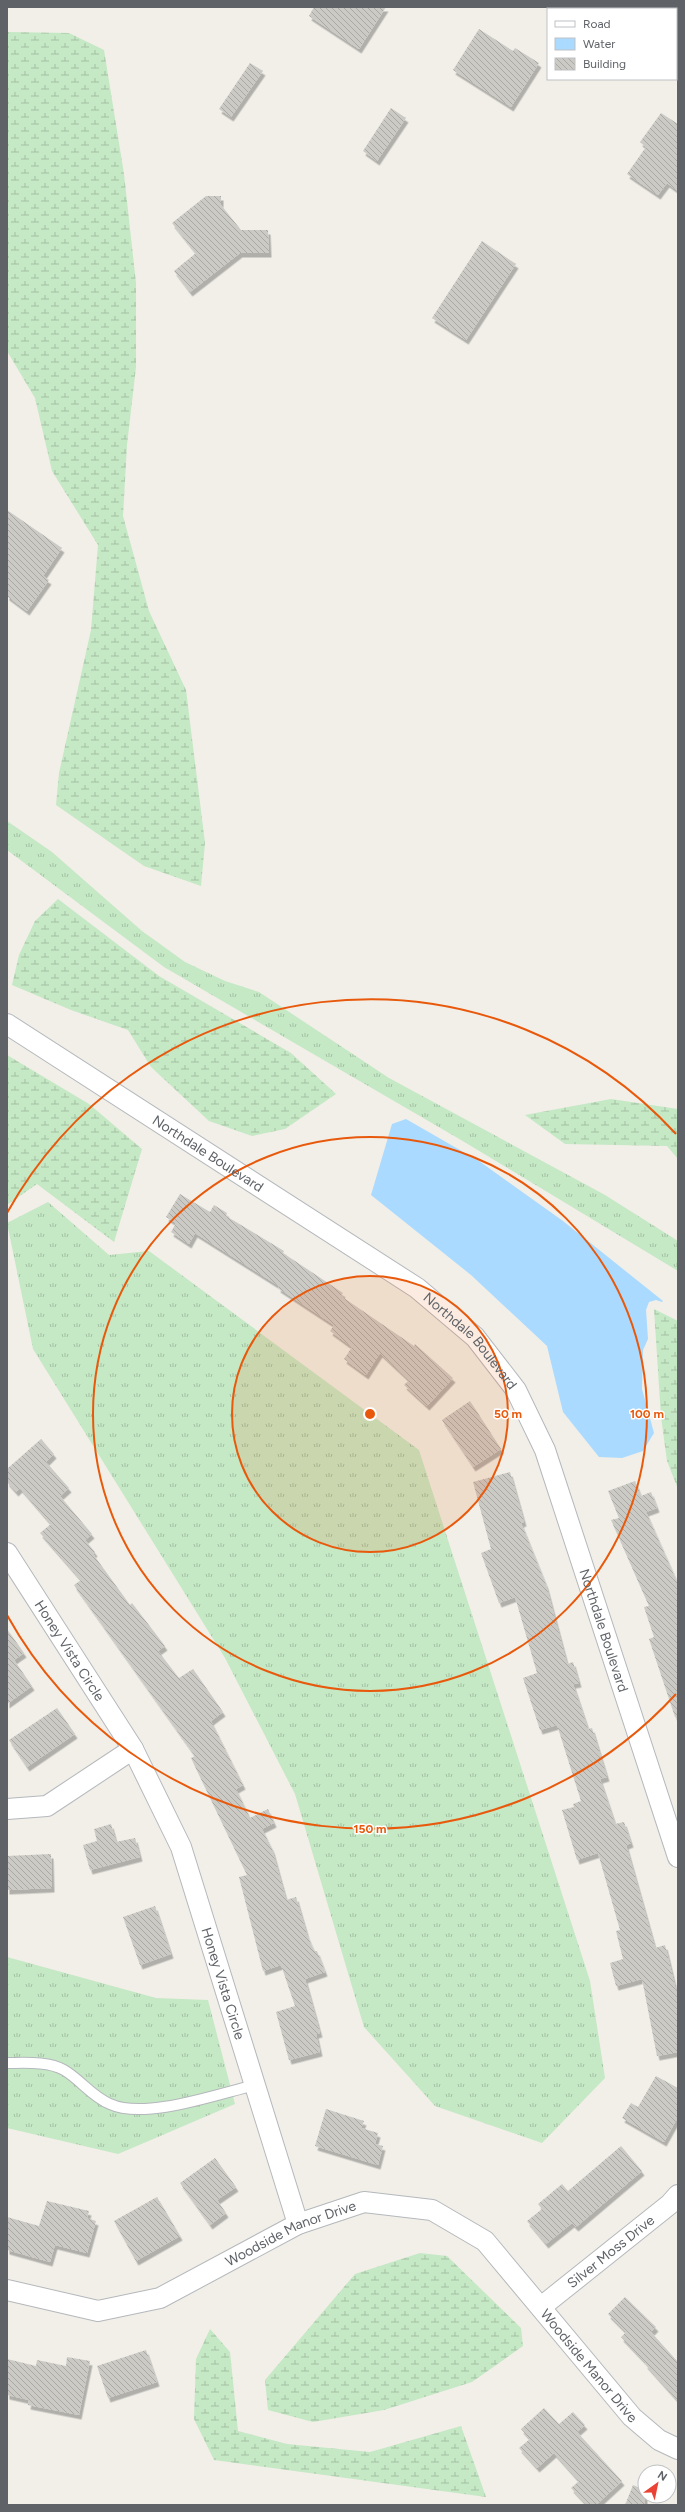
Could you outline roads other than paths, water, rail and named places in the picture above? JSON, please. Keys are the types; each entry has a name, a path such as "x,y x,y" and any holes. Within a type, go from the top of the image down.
{"street":[{"name":"Northdale Boulevard","path":"7,1024 417,1288 475,1338 516,1390 546,1450 678,1857"},
{"name":"Honey Vista Circle","path":"7,1553 133,1749 181,1847 298,2224"},
{"path":"7,1809 47,1806 133,1749"},
{"name":"Silver Moss Drive","path":"542,2307 670,2204 678,2194"},
{"name":"Woodside Manor Drive","path":"7,2290 98,2311 160,2298 298,2224 364,2202 432,2210 485,2241 542,2307 632,2417 660,2440 678,2449"}],"lane":[{"path":"7,2063 54,2066 64,2070 99,2099 111,2105 134,2109 167,2106 255,2085"}],"water":[{"path":"406,1119 479,1161 563,1221 663,1301 656,1300 649,1302 646,1310 648,1339 643,1350 642,1389 654,1433 643,1451 622,1458 599,1457 563,1412 547,1346 471,1275 371,1195 392,1124"}]}
